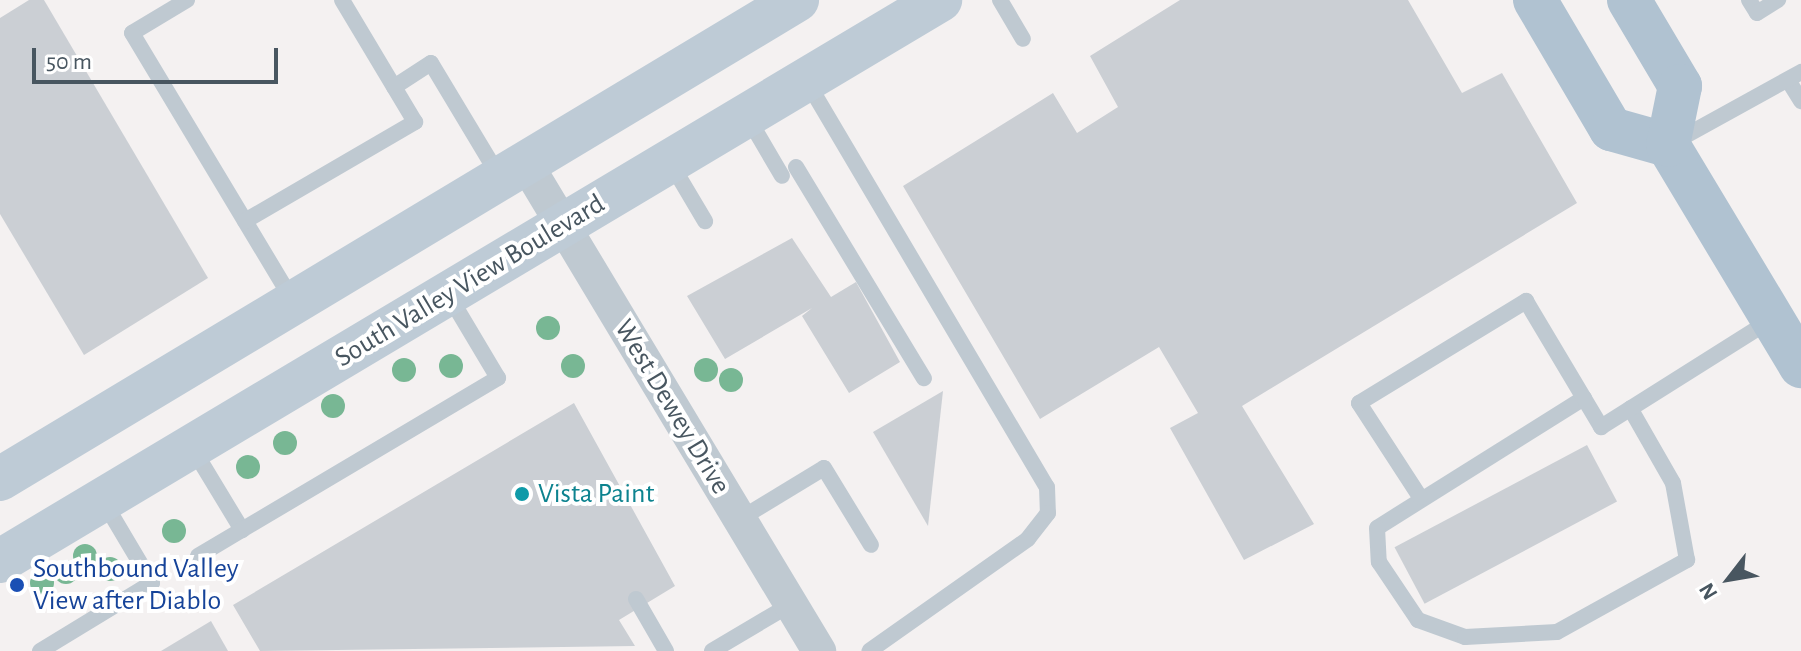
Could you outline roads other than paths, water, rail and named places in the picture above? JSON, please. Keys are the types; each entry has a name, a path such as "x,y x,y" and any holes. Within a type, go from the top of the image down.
{"main road":[{"path":"0,479 797,0"},
{"name":"South Valley View Boulevard","path":"0,561 940,0"},
{"path":"1535,0 1611,129 1668,145"},
{"path":"1629,0 1680,86 1668,145 1801,366"}],"street":[{"name":"West Dewey Drive","path":"512,170 562,225 819,651"}],"lane":[{"path":"187,0 132,33 293,302"},
{"path":"245,221 415,122 342,0"},
{"path":"1000,0 1023,39"},
{"path":"1749,0 1757,13 1778,0"},
{"path":"394,87 431,63 512,170"},
{"path":"1668,145 1795,76 1801,101"},
{"path":"806,80 1047,487 1048,513 1028,539 869,651"},
{"path":"746,115 789,171 924,378"},
{"path":"669,161 705,221"},
{"path":"198,556 498,378 448,293"},
{"path":"1420,497 1359,403 1526,301 1601,427 1773,319"},
{"path":"1584,398 1420,497 1377,528 1379,562 1418,620 1465,637 1557,632 1687,560 1673,483 1630,408"},
{"path":"192,447 242,530"},
{"path":"740,519 824,468 871,545"},
{"path":"40,651 152,583 103,500"},
{"path":"636,599 666,651"},
{"path":"712,651 791,604"}],"place":[{"name":"Vista Paint","path":"522,494"},
{"name":"Southbound Valley View after Diablo","path":"17,585"}]}
